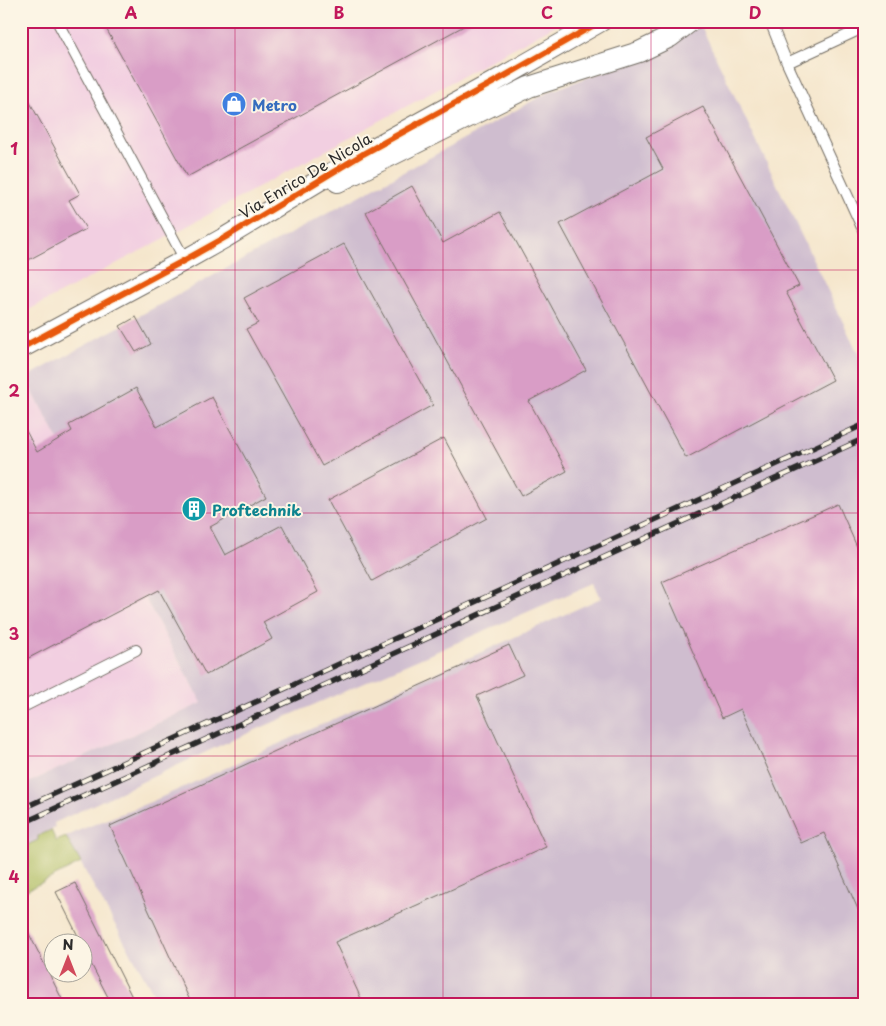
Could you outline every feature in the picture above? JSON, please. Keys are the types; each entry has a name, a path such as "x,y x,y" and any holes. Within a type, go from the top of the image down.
{"street":[{"name":"Via Enrico De Nicola","path":"21,348 226,237 363,154 601,21"},
{"name":"Via Enrico De Nicola","path":"226,237 529,87 639,52 670,37 691,21"}],"lane":[{"path":"57,21 185,260"},
{"path":"770,21 787,63 865,234"},
{"path":"787,63 865,27"},
{"path":"21,708 136,650"}],"shaded area":[{"path":"21,21 563,21 182,229 21,314"},
{"path":"701,26 865,368 865,1005 160,1005 66,837 153,801 601,598 594,583 221,745 54,823 55,828 38,835 38,840 21,848 21,786 202,703 25,378 548,92 630,62"},
{"path":"25,378 202,703 21,786 21,380"}],"green space":[{"path":"51,830 56,841 66,837 81,863 21,893 21,848 38,840 38,836"}],"building":[{"name":"Metro","path":"102,21 473,21 187,177"},
{"path":"21,86 80,194 69,200 86,229 21,264"},
{"path":"703,107 799,286 786,292 833,380 686,458 560,224 663,169 646,137"},
{"path":"412,186 443,243 500,212 586,370 529,401 567,471 521,496 366,212"},
{"path":"344,244 433,405 322,466 246,329 258,323 244,298"},
{"path":"136,317 151,344 136,352 120,326"},
{"name":"Proftechnik","path":"136,388 157,427 212,397 266,496 210,527 225,555 282,525 318,592 263,622 272,639 206,675 159,590 21,662 21,421 37,452 72,431 69,425"},
{"path":"444,438 487,518 372,581 328,500"},
{"path":"838,504 865,565 865,925 824,833 801,843 741,709 722,718 662,582"},
{"path":"509,645 523,675 477,696 546,847 335,942 364,1005 192,1005 110,826"},
{"path":"75,883 136,1005 112,1005 92,966 92,934 77,934 56,892"},
{"path":"21,918 42,960 42,984 54,984 65,1005 21,1005"}],"railway":[{"path":"21,809 865,424"},
{"path":"21,824 865,438"}],"cycle path":[{"path":"21,348 226,237 363,154 601,21"}],"place":[{"name":"Metro","path":"234,104"},
{"name":"Proftechnik","path":"194,509"}]}
